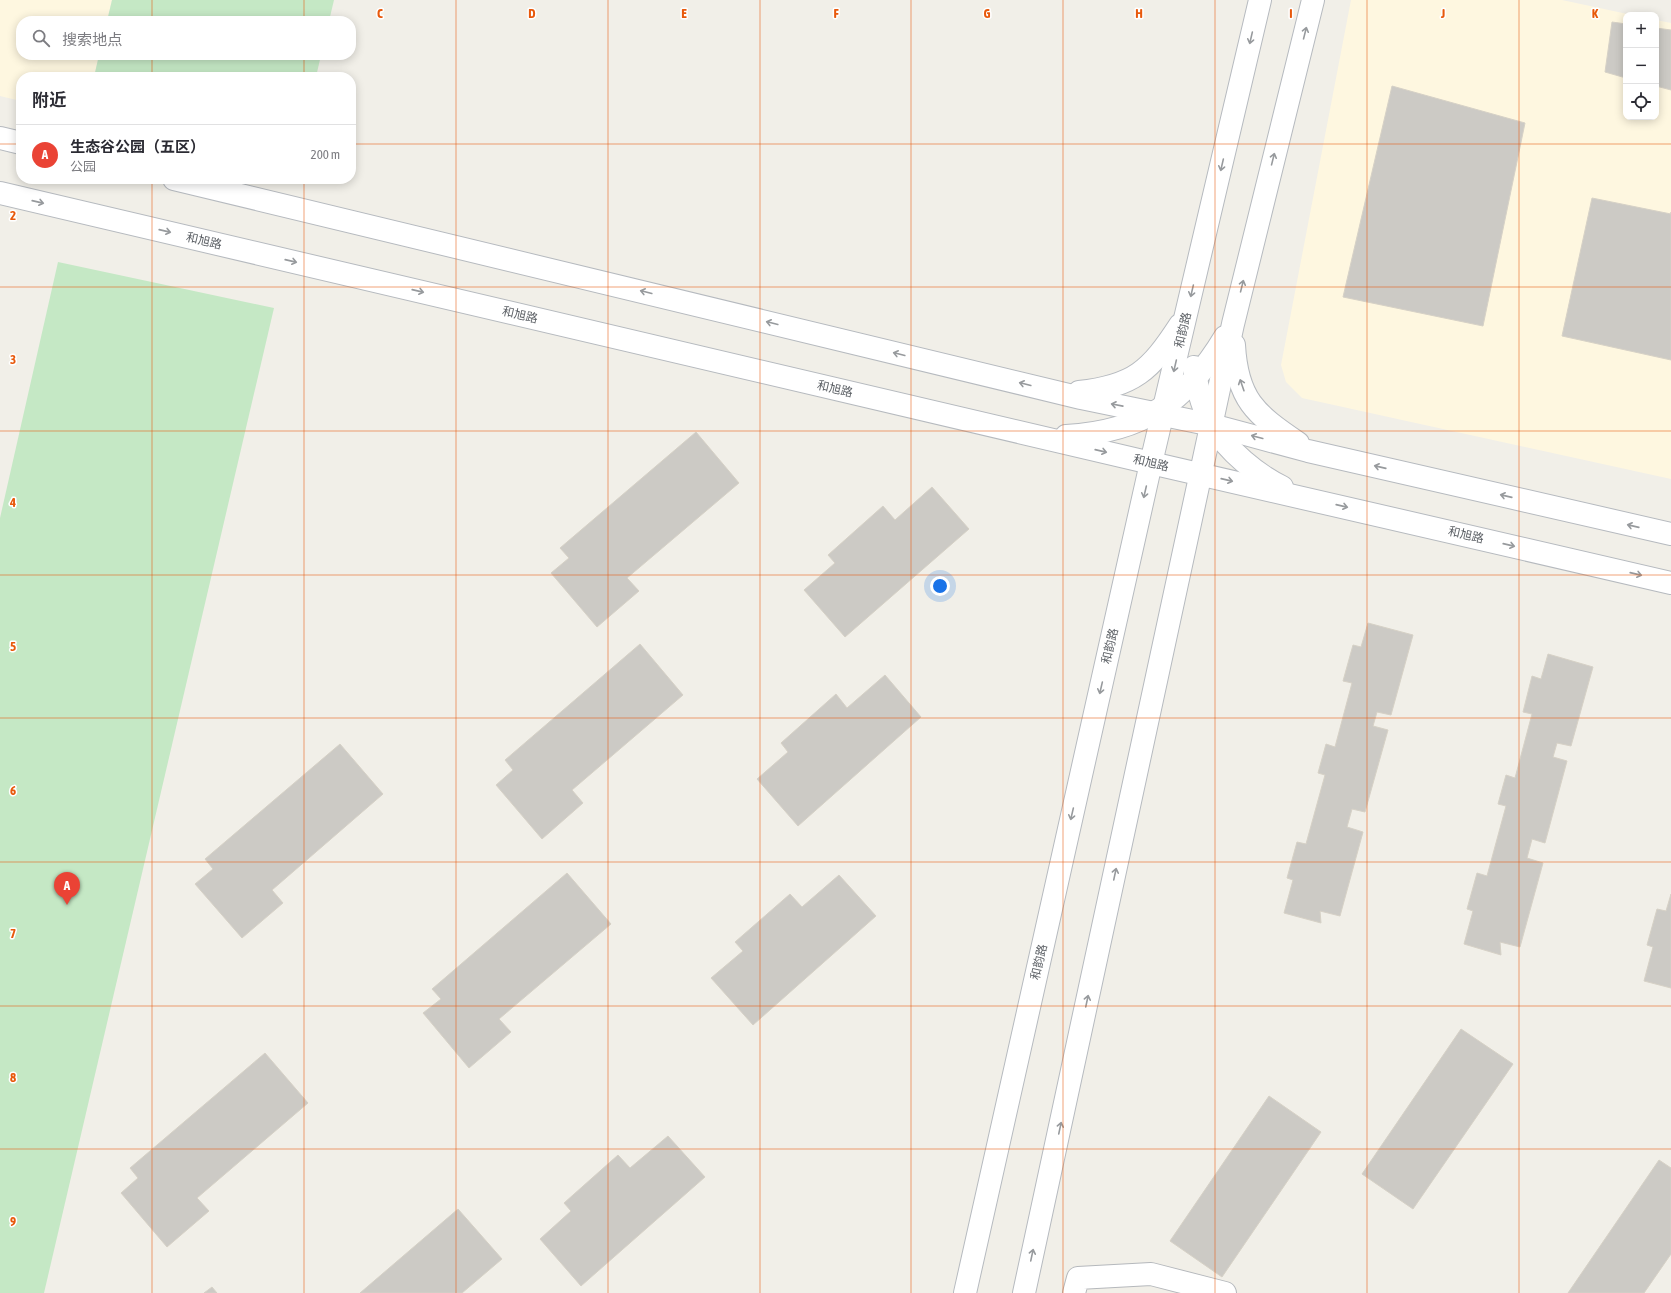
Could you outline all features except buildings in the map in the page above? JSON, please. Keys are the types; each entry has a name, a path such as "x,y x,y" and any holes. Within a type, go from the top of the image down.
{"main road":[{"name":"和韵路","path":"965,1293 1152,463 1162,411 1187,314 1260,0"},
{"path":"1024,1293 1233,324 1313,0"},
{"path":"0,138 16,142"},
{"path":"195,184 1063,393 1162,411 1212,426 1308,450 1671,534"},
{"name":"和旭路","path":"0,193 1152,463 1671,582"},
{"path":"1187,314 1196,379 1212,426 1230,447 1258,471 1275,484 1304,498"},
{"path":"1063,393 1115,386 1131,380 1148,368 1187,314"},
{"path":"1036,435 1065,436 1107,432 1136,423 1162,411 1196,379 1219,347 1233,324"},
{"path":"1233,324 1235,359 1245,394 1256,411 1308,450"},
{"path":"1074,1293 1078,1278 1151,1274 1225,1293"}],"shaded area":[{"path":"0,0 112,0 108,16 16,16 16,60 98,60 95,72 16,72 16,100 0,96"},
{"path":"1351,0 1562,0 1623,13 1623,120 1659,120 1659,21 1671,23 1671,479 1302,398 1286,382 1281,365"}],"green space":[{"path":"112,0 334,0 330,16 108,16"},
{"path":"98,60 320,60 317,72 95,72"},
{"path":"58,262 274,308 44,1293 0,1293 0,518"}],"place":[{"name":"生态谷公园（五区）","path":"67,905"}]}
